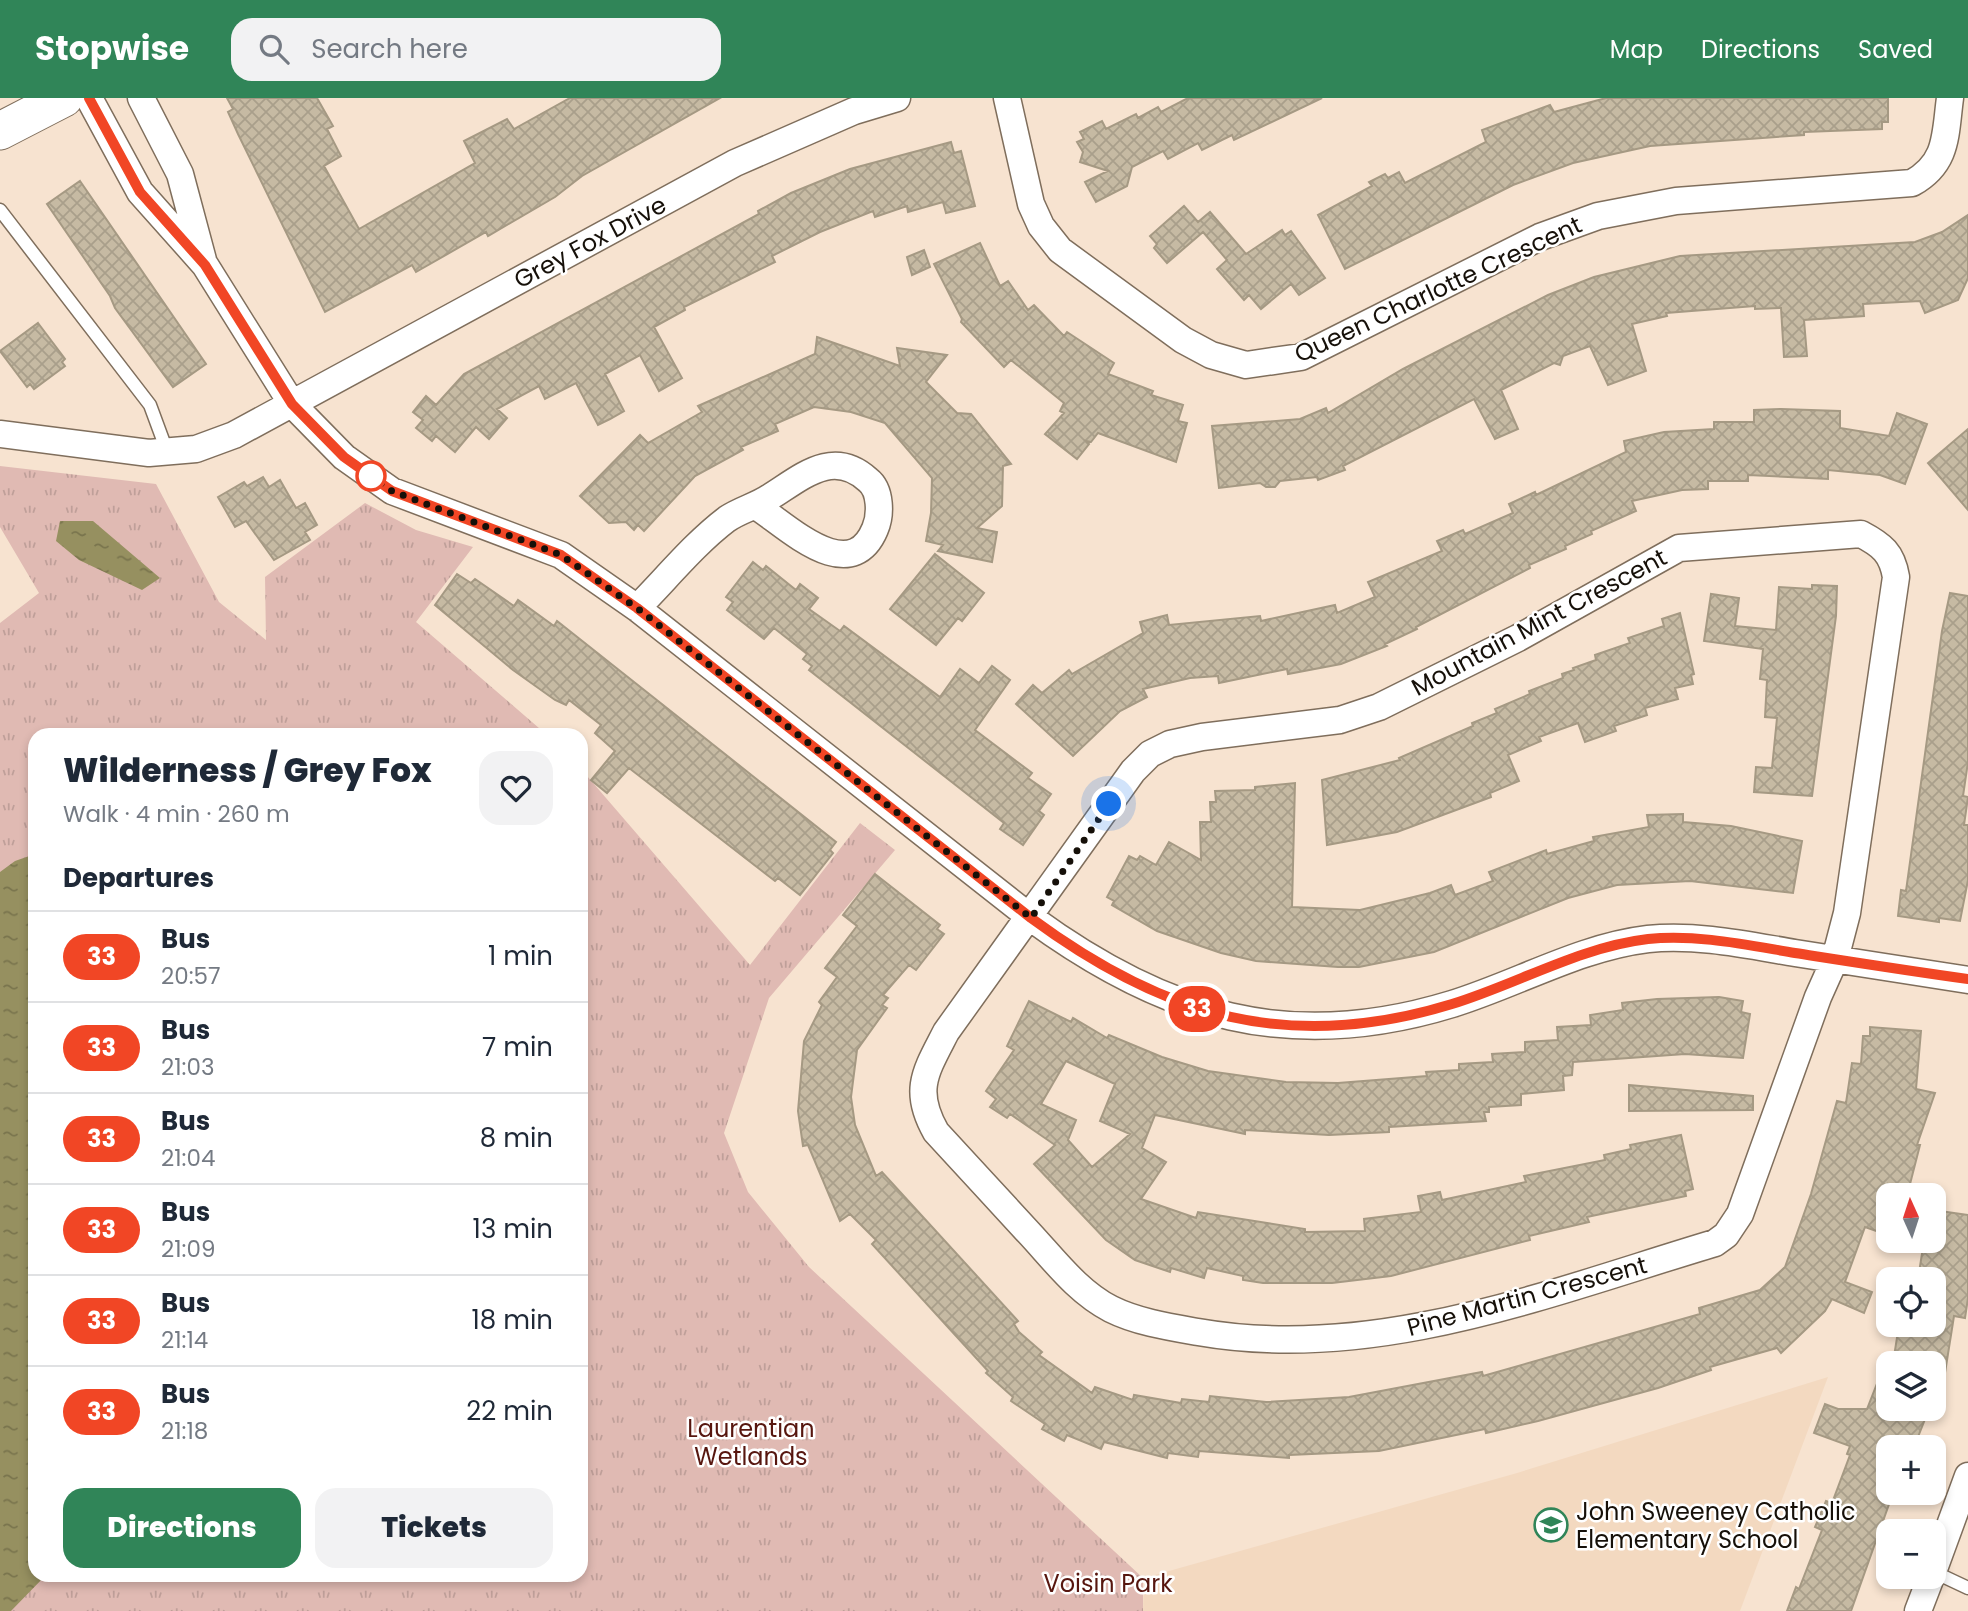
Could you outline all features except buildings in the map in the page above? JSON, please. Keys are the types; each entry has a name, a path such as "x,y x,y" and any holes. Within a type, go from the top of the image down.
{"main road":[{"path":"0,131 64,98"}],"street":[{"path":"89,98 140,192 205,265 292,404 344,457 392,491 561,555 637,608 1031,918 1077,951 1137,985 1191,1008 1270,1025 1332,1028 1374,1023 1452,1004 1582,956 1649,939 1709,939 1968,979"},
{"path":"141,98 180,174 205,265"},
{"name":"Grey Fox Drive","path":"0,434 149,453 196,449 234,435 736,163 854,111 897,98"},
{"name":"Queen Charlotte Crescent","path":"1007,98 1031,204 1041,226 1060,250 1183,340 1211,355 1246,365 1301,357 1539,237 1598,216 1676,201 1912,183 1928,174 1939,160 1950,98"},
{"path":"637,608 729,517 756,506"},
{"name":"Mountain Mint Crescent","path":"1031,918 1133,771 1150,754 1170,744 1202,737 1340,720 1379,707 1518,638 1679,548 1861,534 1880,544 1893,557 1896,577 1847,913 1835,959"},
{"name":"Pine Martin Crescent","path":"1031,918 946,1032 926,1071 921,1095 927,1116 936,1132 1080,1288 1111,1309 1142,1320 1228,1338 1317,1340 1378,1335 1487,1312 1715,1243 1726,1235 1740,1214 1818,997 1835,959"},
{"path":"1946,1537 1968,1476"},
{"path":"1918,1611 1926,1589"}],"lane":[{"path":"0,210 150,405 167,451"},
{"path":"1946,1577 1968,1588"}],"shaded area":[{"name":"John Sweeney Catholic Elementary School","path":"1828,1377 1740,1611 1143,1611 1144,1578 1517,1473"}],"green space":[{"name":"Laurentian Wetlands","path":"0,466 156,484 219,602 266,640 265,577 365,503 416,530 473,547 416,622 539,728 28,728 28,1582 588,1582 588,777 750,965 860,823 895,850 769,998 724,1133 748,1192 809,1267 1143,1578 1143,1611 0,1611 0,623 39,593 0,527"}],"water":[{"path":"60,521 93,521 160,578 142,590 79,560 56,541"},
{"path":"28,856 28,1582 39,1582 11,1611 0,1611 0,872 15,861"}],"bus line":[{"name":"33","path":"89,98 140,192 205,265 292,404 344,457 392,491 561,555 637,608 1031,918 1077,951 1137,985 1191,1008 1270,1025 1332,1028 1374,1023 1452,1004 1582,956 1649,939 1709,939 1968,979"}],"place":[{"name":"John Sweeney Catholic Elementary School","path":"1551,1525"}],"route":[{"path":"371,476 392,491 561,555 637,608 1031,918 1052,883 1109,804"}],"park label":[{"name":"Voisin Park","path":"1108,1583"}]}
